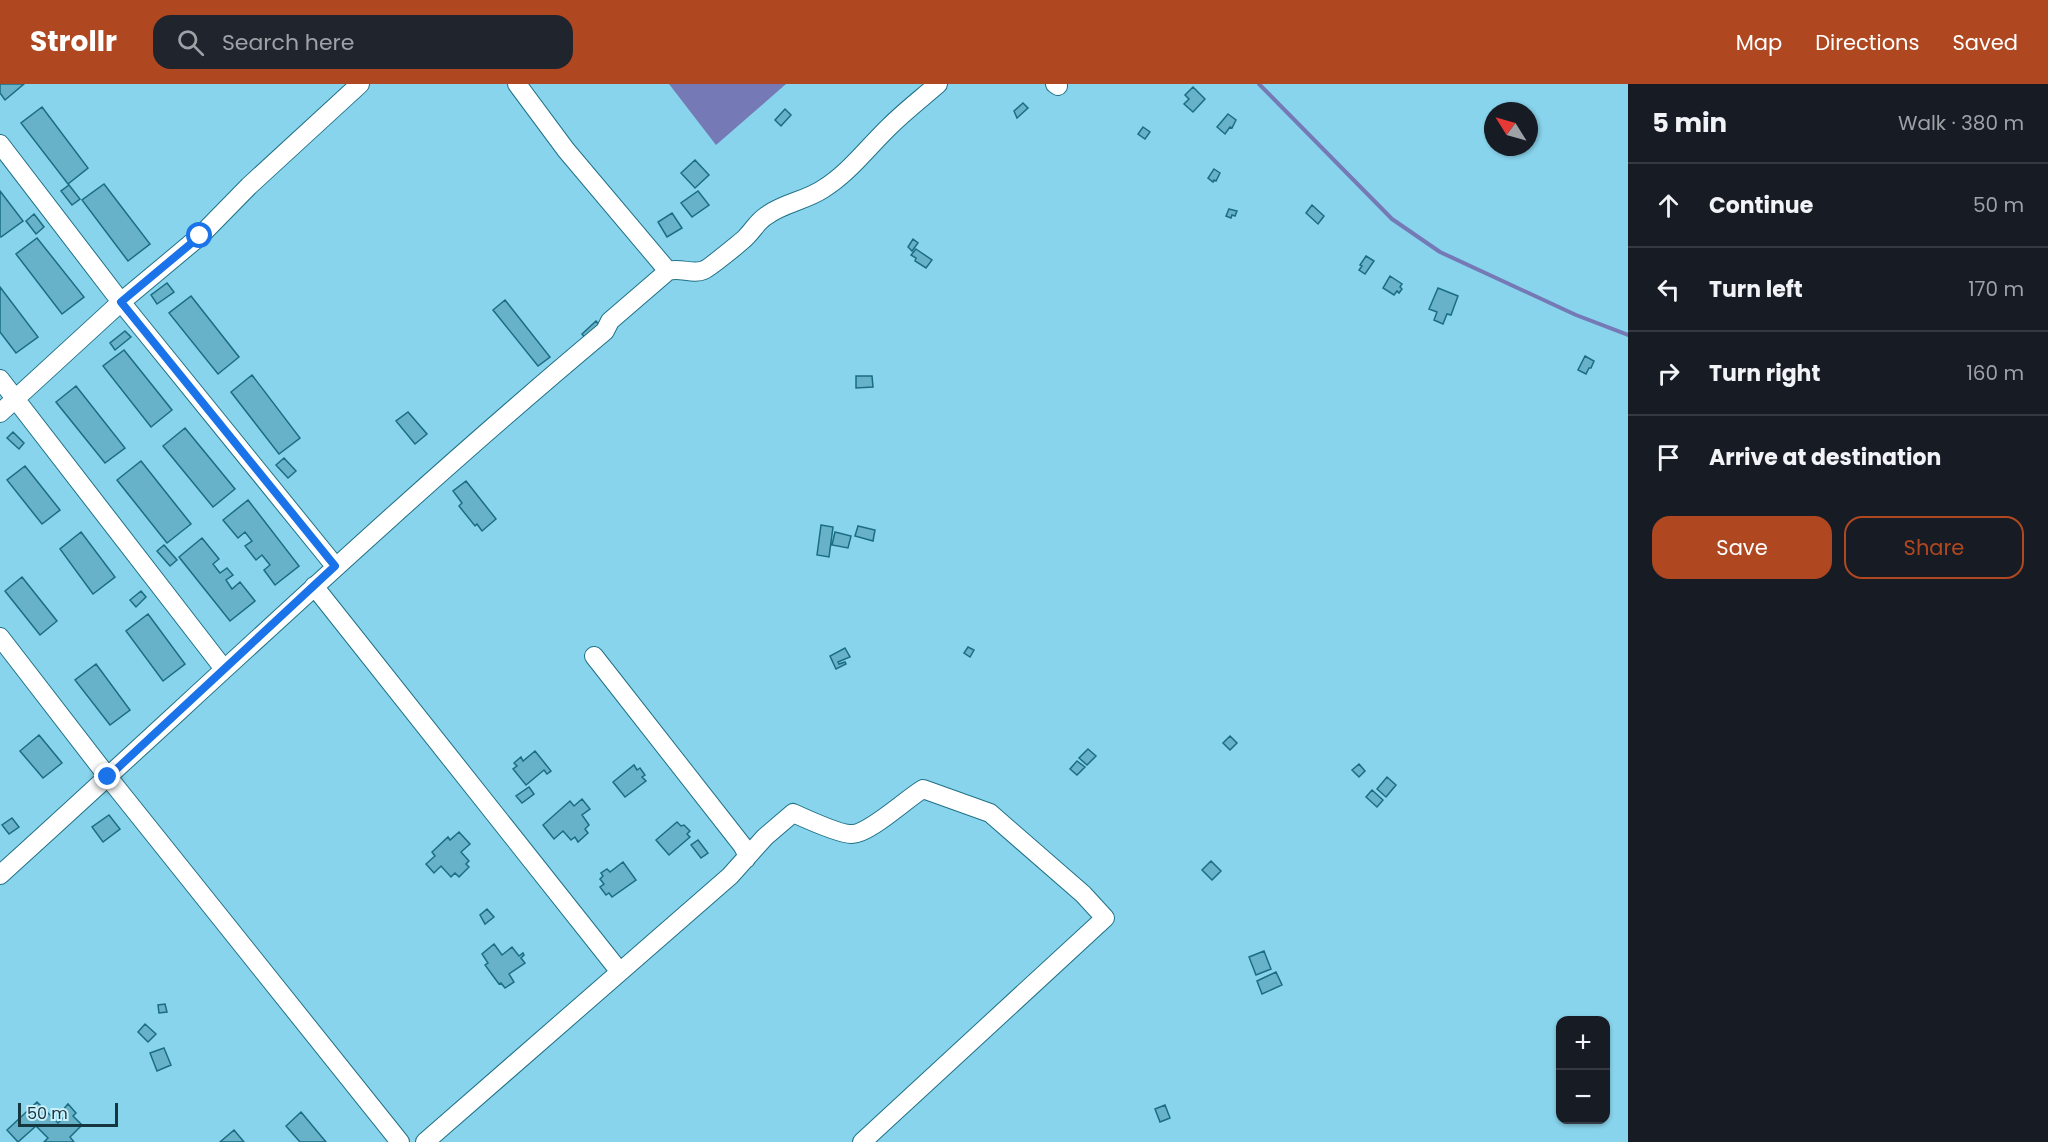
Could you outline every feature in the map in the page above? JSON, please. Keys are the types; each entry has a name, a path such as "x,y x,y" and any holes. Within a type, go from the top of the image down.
{"street":[{"path":"0,413 121,302 200,236 249,186 360,84"},
{"path":"517,84 566,150 668,272"},
{"path":"0,875 335,566 511,410 605,331 610,321 668,272 675,269 704,271 746,238 756,223 769,213 825,189 865,153 889,127 938,84"},
{"path":"0,144 121,302 335,566"},
{"path":"0,379 224,669"},
{"path":"314,586 620,972"},
{"path":"0,637 108,777 400,1142"},
{"path":"594,656 742,845 746,852 746,860"},
{"path":"425,1142 730,876 765,837 793,813 851,834 871,828 923,789 990,813 1083,894 1105,918 862,1142"}],"water":[{"path":"669,84 786,84 716,145"}],"building":[{"path":"0,84 24,84 5,100 0,93"},
{"path":"1193,87 1205,99 1193,112 1184,104 1189,99 1185,95"},
{"path":"1023,103 1028,108 1017,118 1014,111"},
{"path":"42,107 88,168 68,184 21,123"},
{"path":"785,109 791,115 781,126 775,120"},
{"path":"1228,114 1236,120 1225,134 1217,127"},
{"path":"1143,127 1150,132 1145,139 1138,134"},
{"path":"695,160 709,175 695,188 681,173"},
{"path":"1214,169 1220,173 1213,182 1208,178"},
{"path":"104,184 150,244 128,261 82,200"},
{"path":"69,185 80,199 72,205 61,191"},
{"path":"0,191 23,221 1,237 0,236"},
{"path":"698,191 709,205 692,217 681,203"},
{"path":"1312,205 1324,216 1318,224 1306,213"},
{"path":"1229,209 1237,211 1231,218 1226,216"},
{"path":"672,213 682,228 667,237 658,222"},
{"path":"34,214 44,227 36,234 26,221"},
{"path":"37,238 84,297 62,314 16,254"},
{"path":"913,239 918,243 912,251 908,247"},
{"path":"916,249 932,260 926,268 915,261 916,258 911,255"},
{"path":"1366,256 1374,261 1365,274 1359,270"},
{"path":"1390,276 1402,284 1400,287 1402,289 1394,295 1383,288"},
{"path":"167,283 174,292 157,304 151,295"},
{"path":"0,287 38,337 16,353 0,332"},
{"path":"1438,288 1458,296 1451,315 1447,314 1443,324 1434,320 1437,312 1429,309"},
{"path":"191,296 239,357 218,374 169,313"},
{"path":"505,300 550,357 538,366 493,310"},
{"path":"596,321 602,328 588,341 582,334"},
{"path":"125,331 131,337 115,350 110,343"},
{"path":"124,350 172,410 151,427 103,366"},
{"path":"1585,356 1594,361 1586,374 1578,370"},
{"path":"252,375 300,438 279,454 231,392"},
{"path":"856,376 872,376 873,387 856,388"},
{"path":"76,386 125,448 105,463 56,402"},
{"path":"408,412 427,434 415,444 396,421"},
{"path":"185,428 235,489 213,507 163,446"},
{"path":"13,432 24,443 19,449 7,438"},
{"path":"284,458 296,471 288,478 276,465"},
{"path":"141,461 191,524 167,543 117,480"},
{"path":"25,466 60,510 42,524 7,480"},
{"path":"466,481 496,519 482,531 459,506 462,503 453,491"},
{"path":"248,500 299,566 275,585 264,570 270,565 262,555 256,560 245,546 252,541 245,532 238,538 223,520"},
{"path":"821,525 833,527 829,557 817,555"},
{"path":"858,526 875,530 873,541 855,536"},
{"path":"81,532 115,577 93,594 60,549"},
{"path":"835,532 851,536 848,548 832,545"},
{"path":"202,538 219,559 213,564 220,573 227,568 233,575 226,580 232,589 240,582 255,601 230,621 179,557"},
{"path":"164,545 177,560 170,566 157,551"},
{"path":"22,577 57,621 40,635 5,591"},
{"path":"141,591 146,597 136,607 130,600"},
{"path":"148,614 185,664 163,681 126,631"},
{"path":"968,647 974,650 970,657 964,653"},
{"path":"845,648 850,657 838,662 846,664 836,669 830,656"},
{"path":"96,664 130,710 110,725 75,680"},
{"path":"39,735 62,763 43,778 20,751"},
{"path":"1230,736 1237,743 1230,750 1223,743"},
{"path":"1088,749 1096,756 1087,765 1079,758"},
{"path":"535,751 551,771 547,774 544,770 526,785 513,769 517,766 514,763 521,757 523,761"},
{"path":"1077,761 1085,767 1077,775 1070,769"},
{"path":"1359,764 1365,771 1359,777 1352,770"},
{"path":"634,765 637,770 640,768 645,775 642,777 646,781 625,797 613,782"},
{"path":"1387,777 1396,785 1386,797 1377,789"},
{"path":"529,787 534,794 522,803 516,796"},
{"path":"1372,790 1383,800 1377,807 1366,797"},
{"path":"582,799 590,809 582,815 589,825 585,829 588,833 578,842 575,837 571,840 563,831 554,839 543,825 570,801 574,806"},
{"path":"109,815 120,829 103,842 92,827"},
{"path":"12,818 19,827 9,834 2,825"},
{"path":"677,822 690,831 687,834 690,837 669,855 656,840"},
{"path":"459,832 470,844 461,852 469,861 466,864 469,867 459,877 455,873 451,877 441,866 434,873 426,864 435,856 432,852 448,837 450,840"},
{"path":"698,840 708,853 701,858 691,845"},
{"path":"1211,861 1221,871 1212,880 1202,870"},
{"path":"623,862 636,880 612,897 609,893 606,895 600,887 604,884 600,879 603,876 601,873 607,869 610,872"},
{"path":"487,909 494,917 485,924 480,915"},
{"path":"494,944 502,955 512,947 519,956 523,953 524,955 521,958 525,963 509,974 514,982 505,988 501,983 499,984 485,965 488,963 482,954"},
{"path":"1264,951 1271,969 1256,975 1249,957"},
{"path":"1276,972 1282,985 1262,994 1257,981"},
{"path":"165,1004 167,1012 159,1013 158,1005"},
{"path":"145,1024 156,1034 148,1042 138,1032"},
{"path":"164,1048 171,1065 157,1071 150,1053"},
{"path":"37,1102 58,1123 66,1115 62,1111 68,1104 76,1113 73,1116 82,1125 70,1137 74,1142 44,1142 48,1138 36,1126 18,1142 7,1130"},
{"path":"1165,1105 1170,1118 1160,1122 1155,1109"},
{"path":"301,1112 326,1142 300,1142 286,1126"},
{"path":"234,1130 244,1142 220,1142"}],"waterway":[{"path":"1259,84 1392,219 1440,252 1576,315 1628,335"}],"route":[{"path":"108,777 335,566 121,302 200,236"}]}
